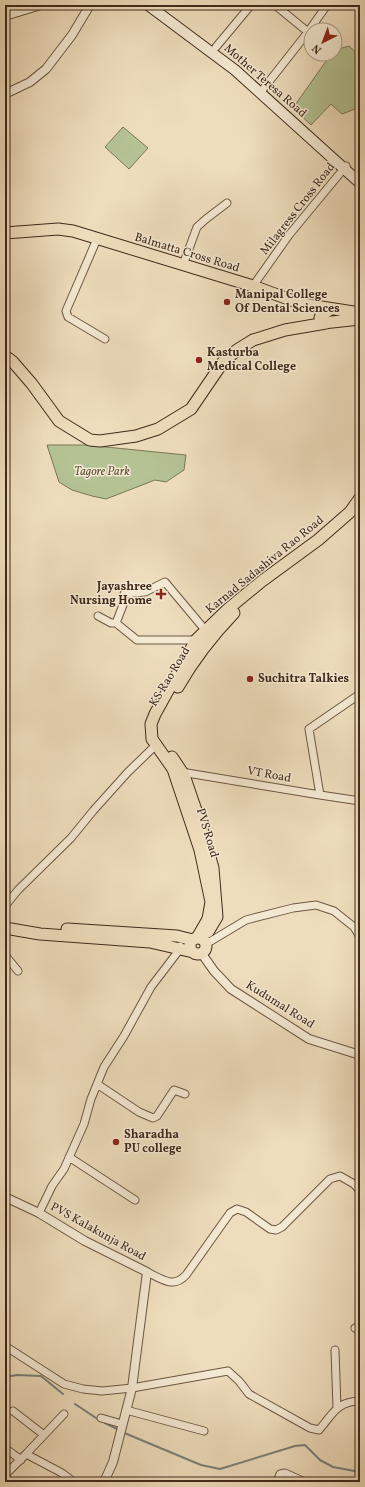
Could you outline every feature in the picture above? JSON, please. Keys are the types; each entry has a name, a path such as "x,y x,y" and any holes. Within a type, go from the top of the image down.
{"main road":[{"name":"Mother Teresa Road","path":"148,5 235,70 345,167 360,183"},
{"path":"159,5 216,48 264,88 345,167 360,175"},
{"name":"Balmatta Cross Road","path":"5,233 64,229 253,286 302,304 360,313"},
{"path":"302,304 310,308 314,313 315,318 312,326"},
{"path":"331,309 321,315 321,321 331,322"},
{"path":"5,356 13,362 32,384 59,421 90,440 100,441 136,436 158,429 191,409 223,362 237,350 253,340 285,330 331,322 360,319"},
{"name":"Karnad Sadashiva Rao Road","path":"154,742 151,724 155,714 200,643 206,630 228,608 318,540 350,512 360,498"},
{"name":"KS Rao Road","path":"178,772 161,741 157,725 164,709 191,664 200,643 211,637 265,584 330,536 360,505"},
{"name":"PVS Road","path":"154,742 178,772 200,850 211,902 208,919 197,944"},
{"path":"6,925 156,934 197,944"},
{"path":"6,925 50,935 150,942 180,949 197,944"}],"street":[{"path":"5,16 41,5"},
{"path":"5,94 30,82 46,69 72,36 90,5"},
{"path":"216,48 251,5"},
{"path":"275,5 303,28"},
{"path":"315,22 327,5"},
{"path":"264,88 303,38"},
{"name":"Milagress Cross Road","path":"253,286 289,235 345,167"},
{"path":"183,265 197,227 227,203"},
{"path":"97,239 66,311 68,317 105,339"},
{"path":"116,623 123,605 124,594 145,592 164,582 206,630"},
{"path":"98,616 111,623 116,623 136,640 200,643"},
{"path":"320,795 309,729 360,694"},
{"path":"5,906 18,890 71,838 92,811 154,742"},
{"name":"VT Road","path":"178,772 360,800"},
{"path":"197,944 246,920 293,908 316,905 334,911 354,927 360,937"},
{"name":"Kudumal Road","path":"197,944 214,971 231,990 310,1039 360,1055"},
{"path":"39,1213 69,1157 84,1124 104,1067 124,1036 151,987 180,949"},
{"path":"5,955 18,971"},
{"path":"98,1084 140,1112 153,1118 157,1116 174,1090 185,1094"},
{"path":"69,1157 135,1200"},
{"name":"PVS Kalakunja Road","path":"6,1198 39,1213 85,1242 147,1272 174,1283 180,1282 186,1276 230,1213 237,1209 246,1212 270,1229 276,1230 282,1226 330,1179 340,1176 357,1183"},
{"path":"357,1183 360,1191"},
{"path":"5,1208 6,1198"},
{"path":"104,1482 114,1462 132,1388 147,1272"},
{"path":"5,1346 49,1376 72,1387 83,1390 102,1391 132,1388 228,1370 249,1394 310,1428 319,1430 337,1408 346,1402 360,1401"},
{"path":"335,1350 337,1408"},
{"path":"126,1410 204,1431"},
{"path":"13,1411 44,1435"},
{"path":"5,1475 64,1414"},
{"path":"102,1418 122,1425"},
{"path":"5,1448 62,1473 74,1482"},
{"path":"277,1482 280,1474 285,1473 305,1482"}],"green space":[{"path":"349,46 360,56 360,107 342,114 331,104 311,125 293,108 325,62 343,62 343,48"},
{"path":"123,127 148,148 129,169 105,147"},
{"name":"Tagore Park","path":"47,445 86,445 186,455 184,470 166,482 155,480 106,499 72,490 59,482"}],"waterway":[{"path":"5,1377 17,1375 41,1376 63,1394"},
{"path":"75,1404 99,1420"},
{"path":"105,1423 119,1430"},
{"path":"122,1432 201,1465 220,1469 295,1446 305,1445 320,1460 333,1467 360,1472"}],"place":[{"name":"Manipal College Of Dental Sciences","path":"227,302"},
{"name":"Kasturba Medical College","path":"199,360"},
{"name":"Jayashree Nursing Home","path":"161,594"},
{"name":"Suchitra Talkies","path":"250,679"},
{"name":"Sharadha PU college","path":"116,1142"}]}
